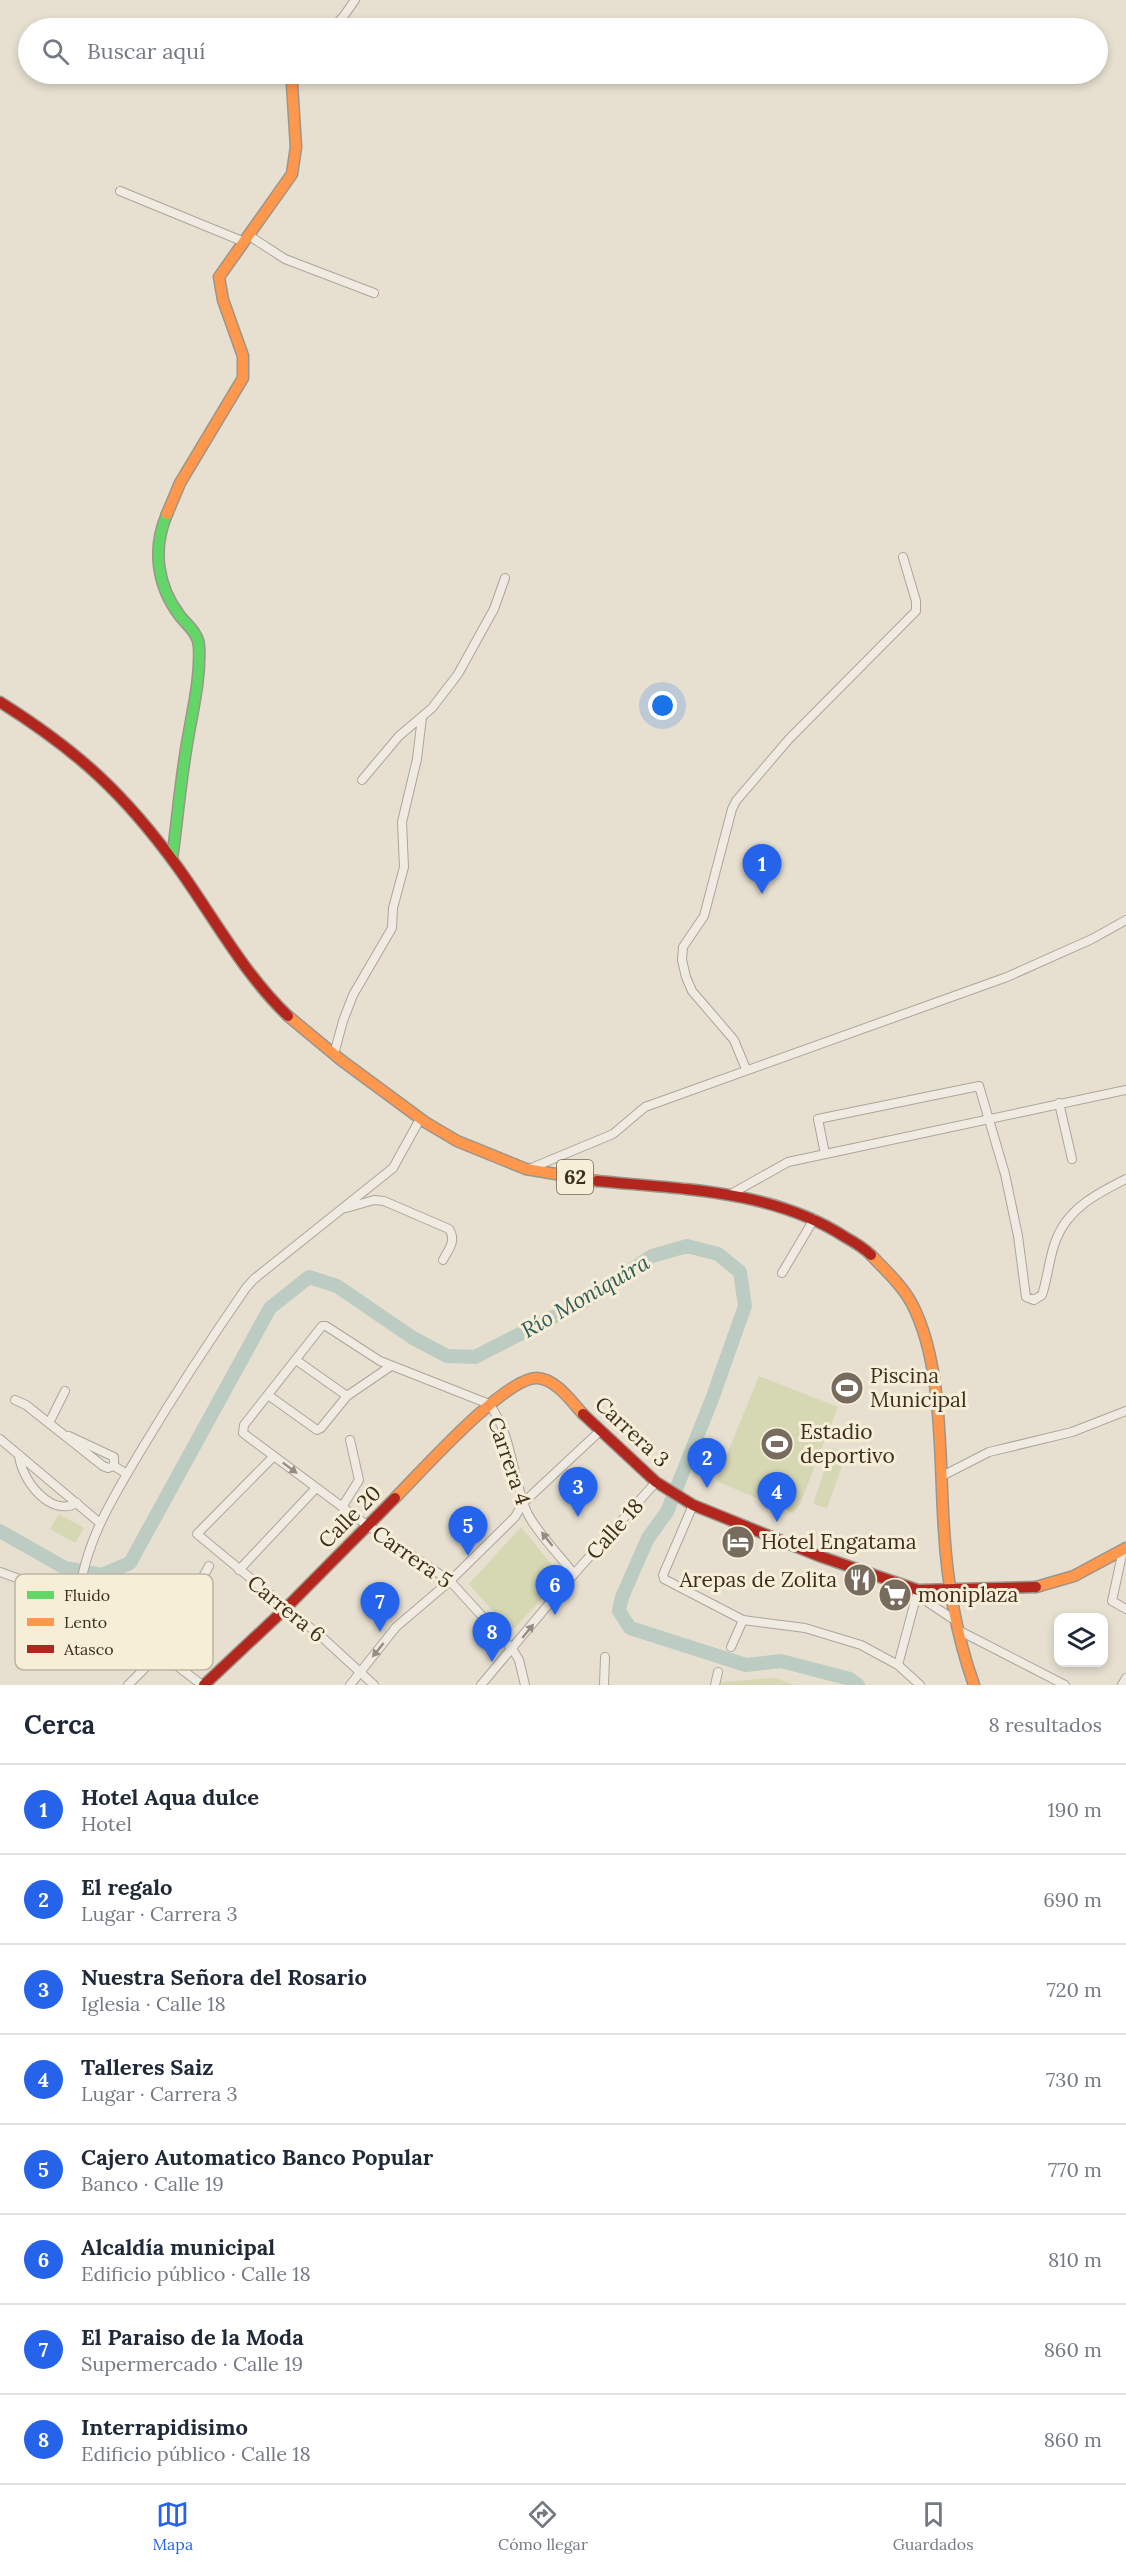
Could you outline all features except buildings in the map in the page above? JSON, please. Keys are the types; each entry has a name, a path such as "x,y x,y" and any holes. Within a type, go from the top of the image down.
{"street":[{"path":"340,18 355,0"},
{"path":"172,859 186,750 195,701 199,646 197,636 178,615 162,588 158,546 161,526 180,483 243,378 243,356 219,284 221,272 289,180 294,167 296,147 292,84"},
{"path":"120,191 245,238 285,259 374,293"},
{"path":"746,1069 734,1040 699,1001 688,983 682,960 683,947 704,916 736,801 796,731 916,611 916,601 903,557"},
{"path":"362,780 399,736 436,702 467,659 494,609 505,578"},
{"name":"62","path":"0,702 35,724 108,782 137,814 172,859 273,1000 334,1054 420,1119 470,1148 528,1170 728,1196 775,1205 814,1219 853,1239 876,1259 905,1291 914,1309 933,1369 949,1588 974,1685"},
{"path":"334,1054 353,995 392,928 393,908 404,867 402,822 417,759 422,717"},
{"path":"528,1170 613,1134 645,1107 1007,977 1092,939 1126,920"},
{"path":"825,1154 818,1119 979,1086 1005,1174 1018,1236 1026,1297 1037,1300 1042,1295 1055,1241 1076,1210 1090,1197 1126,1179"},
{"path":"728,1196 788,1162 1126,1090"},
{"path":"1059,1103 1072,1159"},
{"path":"82,1574 88,1552 100,1523 127,1474 187,1373 246,1288 254,1279 393,1168 420,1119"},
{"path":"340,1210 374,1200 384,1201 449,1229 453,1235 453,1241 443,1260"},
{"path":"782,1273 814,1219"},
{"path":"391,1366 347,1396 317,1430 268,1395 324,1325 391,1366 489,1404"},
{"path":"296,1360 347,1396"},
{"name":"Carrera 3","path":"525,1379 538,1378 554,1383 600,1431 660,1485 693,1504 819,1556 918,1590"},
{"name":"Calle 20","path":"203,1685 285,1609 489,1404 525,1379"},
{"path":"49,1423 65,1391"},
{"name":"Carrera 5","path":"268,1395 244,1425 243,1433 368,1526 450,1581 513,1650"},
{"path":"15,1400 26,1405 103,1466 108,1468 114,1466 127,1474"},
{"name":"Carrera 4","path":"489,1404 504,1431 528,1516 574,1574"},
{"path":"942,1476 989,1452 1072,1432 1126,1411"},
{"path":"350,1685 396,1628 450,1581 515,1517 523,1503 600,1431"},
{"path":"0,1439 100,1523"},
{"path":"342,1507 359,1480 350,1440"},
{"path":"19,1455 20,1465 26,1476 45,1499 61,1508 77,1503"},
{"name":"Carrera 6","path":"274,1456 197,1534 374,1685"},
{"name":"Calle 18","path":"482,1685 574,1574 660,1485"},
{"path":"239,1570 316,1488"},
{"path":"693,1504 663,1577 744,1620 805,1629 861,1645 898,1665 920,1685"},
{"path":"918,1590 1029,1587 1056,1582 1087,1570 1124,1549"},
{"path":"1124,1549 1112,1601 1126,1608"},
{"path":"204,1574 209,1566"},
{"path":"0,1572 15,1577"},
{"path":"918,1590 929,1603 957,1626 1065,1685"},
{"path":"898,1665 918,1590"},
{"path":"731,1647 744,1620"},
{"path":"513,1650 519,1660 525,1685"},
{"path":"604,1685 605,1657"},
{"path":"128,1685 143,1670"},
{"path":"182,1670 203,1685"},
{"path":"715,1685 718,1672"},
{"path":"1122,1685 1126,1678"}],"green space":[{"name":"Estadio deportivo","path":"759,1376 838,1407 800,1504 793,1513 716,1481"},
{"path":"832,1448 847,1452 827,1508 813,1504"},
{"path":"59,1514 84,1528 75,1543 50,1529"},
{"path":"521,1527 562,1577 511,1632 469,1584"},
{"path":"775,1678 795,1685 720,1685 720,1682"}],"shaded area":[{"path":"836,1376 862,1385 858,1395 832,1386"}],"waterway":[{"name":"Río Moniquira","path":"104,1574 130,1563 270,1308 309,1277 337,1286 413,1338 447,1356 475,1357 588,1299 652,1256 687,1246 718,1254 740,1272 745,1306 712,1399 667,1512 648,1538 622,1597 619,1611 630,1628 746,1665 781,1661 850,1679 858,1685"},
{"name":"Río Moniquira","path":"0,1531 65,1568 97,1574"}],"traffic: fast":[{"path":"167,514 159,540 158,554 162,580 172,604 197,637 199,646 197,685 172,859"}],"traffic: slow":[{"path":"167,514 180,483 243,378 243,356 223,300 219,277 292,174 296,147 292,84"},
{"path":"288,1016 341,1060 425,1122 457,1141 526,1169 597,1181"},
{"path":"871,1255 908,1297 922,1328 930,1355 938,1414 947,1569 957,1627 974,1685"},
{"path":"395,1498 463,1428 505,1393 523,1382 537,1378 551,1382 583,1414"},
{"path":"1036,1587 1074,1576 1126,1548"}],"traffic: jam":[{"path":"0,702 53,738 119,796 159,842 257,982 288,1016"},
{"path":"597,1181 693,1190 757,1201 817,1221 871,1255"},
{"path":"583,1414 656,1482 693,1505 819,1556 918,1590 1036,1587"},
{"path":"204,1685 285,1609 395,1498"}],"place":[{"name":"Hotel Aqua dulce","path":"762,894"},
{"name":"Piscina Municipal","path":"847,1388"},
{"name":"Estadio deportivo","path":"777,1444"},
{"name":"El regalo","path":"707,1488"},
{"name":"Nuestra Señora del Rosario","path":"578,1517"},
{"name":"Talleres Saiz","path":"777,1522"},
{"name":"Hotel Engatama","path":"738,1542"},
{"name":"Cajero Automatico Banco Popular","path":"468,1556"},
{"name":"Arepas de Zolita","path":"860,1580"},
{"name":"moniplaza","path":"895,1595"},
{"name":"Alcaldía municipal","path":"555,1615"},
{"name":"El Paraiso de la Moda","path":"380,1632"},
{"name":"Interrapidisimo","path":"492,1662"}]}
